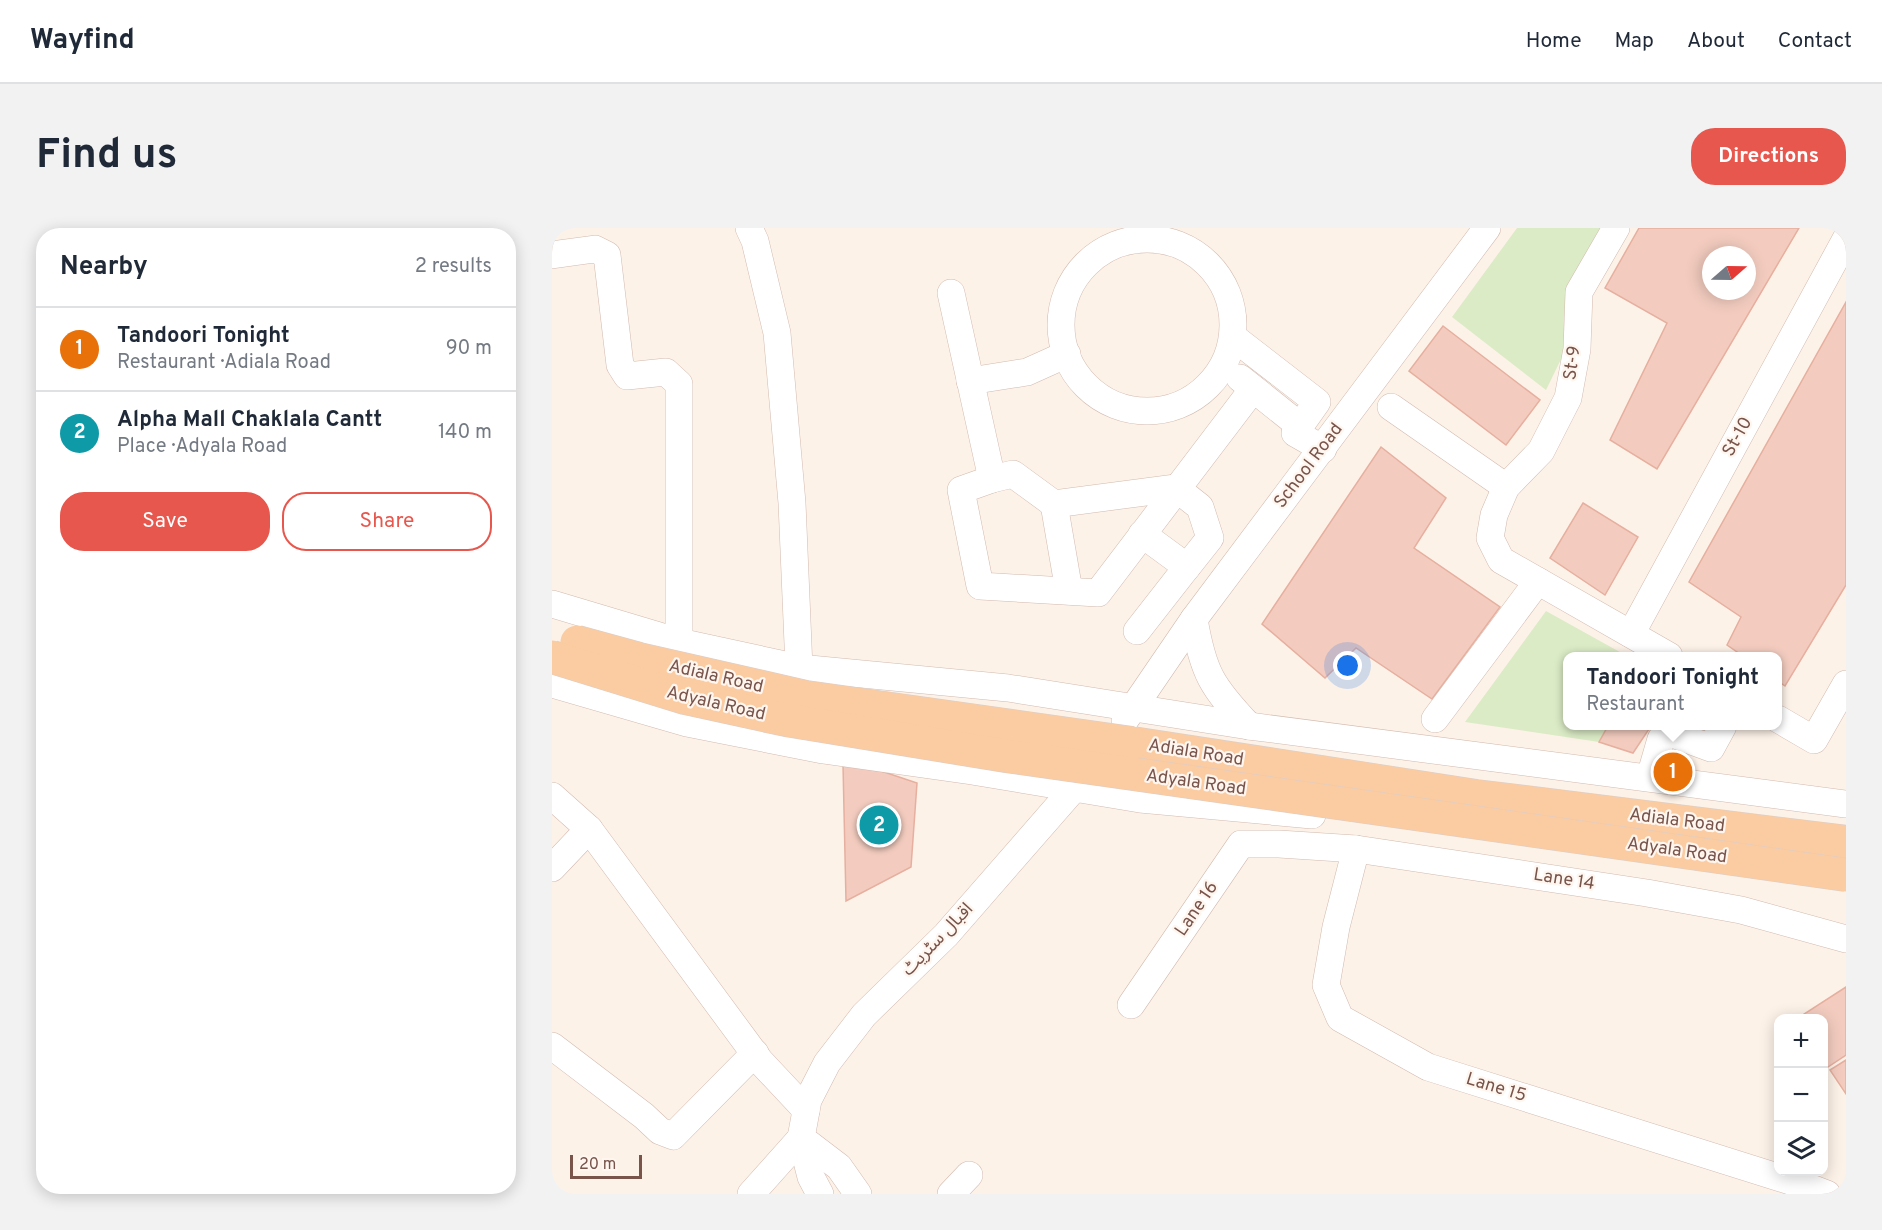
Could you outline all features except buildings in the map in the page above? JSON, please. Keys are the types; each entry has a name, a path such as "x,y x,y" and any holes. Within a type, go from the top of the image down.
{"main road":[{"name":"Adiala Road","path":"552,635 639,659 806,697 1132,742 1476,796 1846,842"},
{"name":"Adyala Road","path":"552,657 685,698 786,720 1006,756 1846,875"}],"street":[{"path":"748,228 755,242 777,333 792,503 800,668"},
{"name":"School Road","path":"1134,707 1194,619 1487,228"},
{"name":"St-9","path":"1506,487 1541,451 1568,398 1577,349 1579,292 1616,228"},
{"path":"1145,238 1174,243 1201,257 1221,279 1232,307 1233,337 1224,366 1205,389 1180,405 1150,411 1121,407 1094,393 1074,370 1067,354 1063,343 1062,312 1071,284 1090,260 1115,244 1145,238"},
{"name":"St-10","path":"1630,634 1846,239"},
{"path":"552,255 595,249 607,255 620,365 627,376 666,372 679,384 680,642"},
{"path":"951,293 992,479"},
{"path":"1233,337 1317,402 1295,433 1323,449"},
{"path":"970,381 1027,372 1067,354"},
{"path":"1224,366 1300,426"},
{"path":"1137,631 1210,538 1200,507 1176,488 1054,504 1013,474 961,490 980,586 1098,593 1176,488 1253,389"},
{"path":"1390,407 1506,487 1494,515 1490,538 1501,560 1660,652"},
{"path":"1054,504 1069,591"},
{"path":"1142,534 1187,567"},
{"path":"1435,719 1538,581"},
{"path":"552,604 680,642 800,668 1008,688 1249,726 1846,804"},
{"path":"1194,619 1200,654 1209,675 1221,696 1249,726"},
{"path":"552,684 687,723 823,750 1140,799 1284,812 1846,887"},
{"path":"1782,721 1814,740 1846,684"},
{"name":"اقبال سٹریٹ","path":"820,1194 812,1177 801,1138 808,1100 826,1063 864,1015 946,935 1076,788 1134,707"},
{"path":"1650,777 1661,739 1670,733 1711,748 1721,730"},
{"path":"552,796 589,829 754,1053 806,1110"},
{"path":"552,868 589,829"},
{"name":"Lane 16","path":"1131,1005 1241,844 1279,844"},
{"name":"Lane 14","path":"1279,844 1356,849 1658,895 1741,910 1846,939"},
{"name":"Lane 15","path":"1356,849 1336,927 1326,985 1340,1018 1428,1067 1827,1194"},
{"path":"552,1046 644,1116 660,1131 674,1136 754,1053"},
{"path":"751,1194 801,1138 839,1167 858,1194"},
{"path":"951,1194 969,1175"}],"green space":[{"path":"1517,228 1625,228 1546,390 1452,317"},
{"path":"1546,611 1620,652 1563,652 1563,730 1606,730 1599,742 1465,722"}],"place":[{"name":"Tandoori Tonight","path":"1673,772"},
{"name":"Alpha Mall Chaklala Cantt","path":"879,825"}]}
